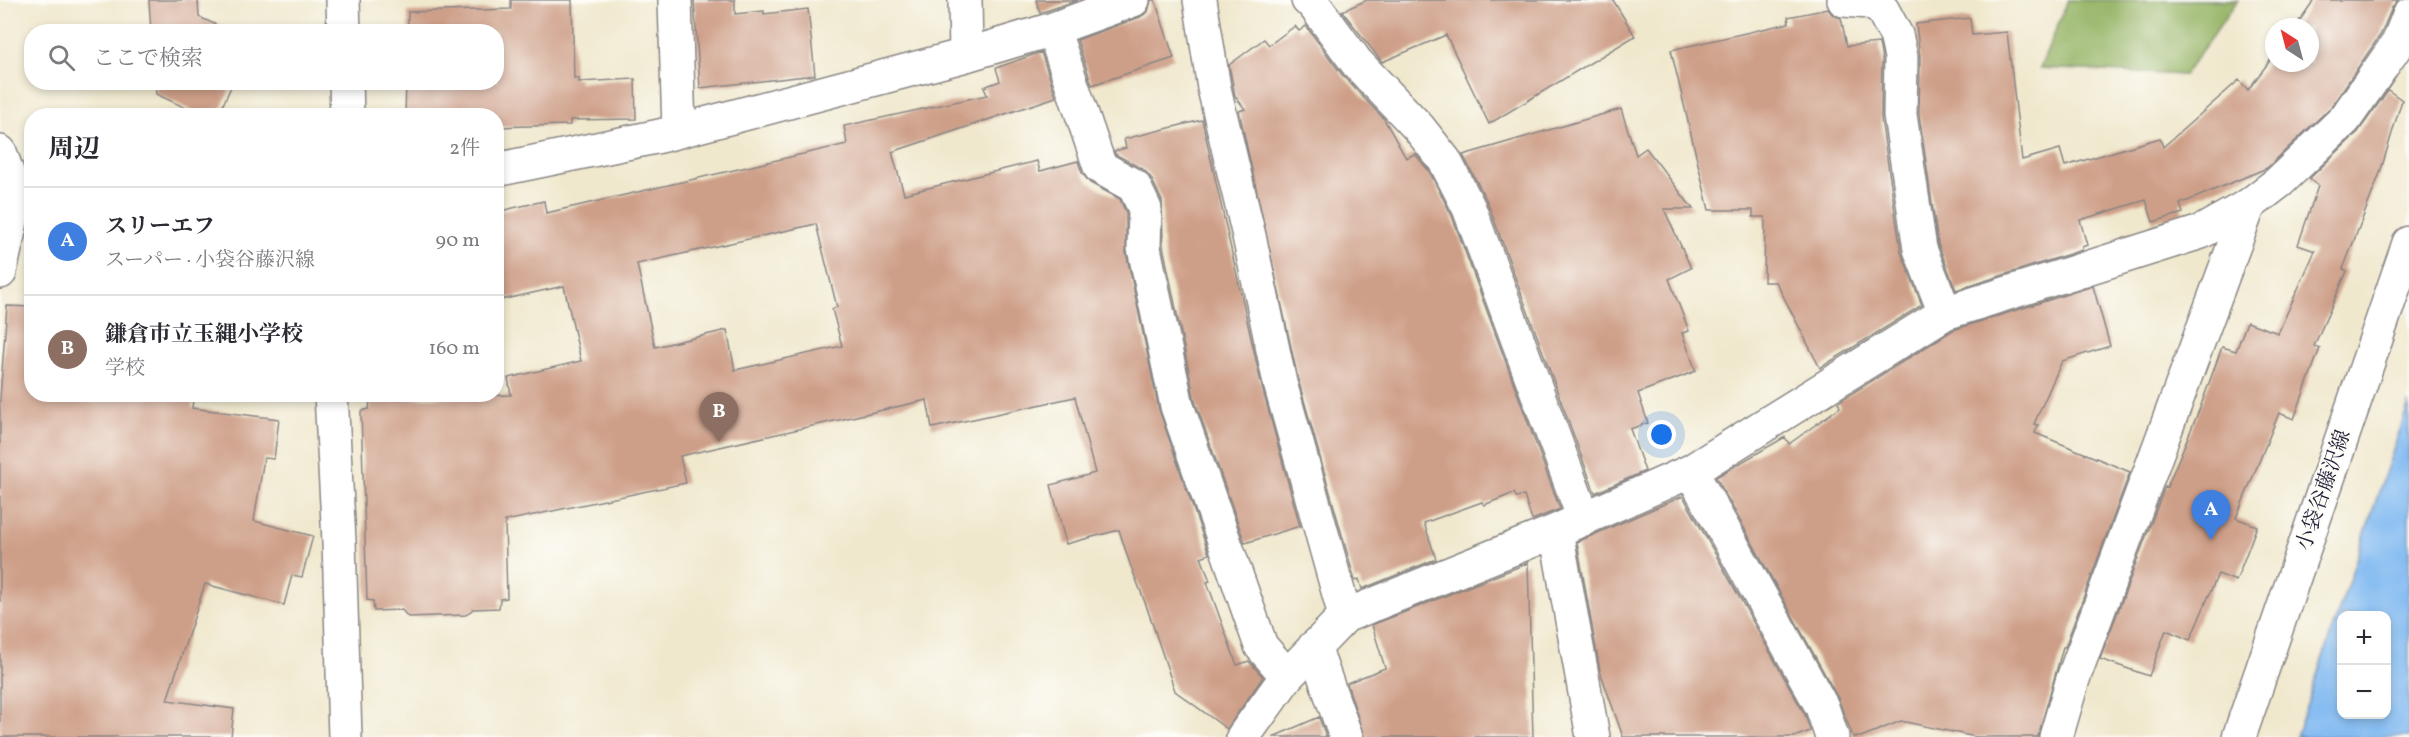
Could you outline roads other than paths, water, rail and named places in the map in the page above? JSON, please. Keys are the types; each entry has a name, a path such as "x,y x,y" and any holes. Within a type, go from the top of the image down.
{"street":[{"path":"343,0 344,24"},
{"path":"675,0 679,131"},
{"path":"965,0 966,54"},
{"path":"504,168 679,131 1053,29 1132,0"},
{"path":"1200,0 1215,88 1280,383 1345,616"},
{"path":"1844,0 1869,2 1882,9 1896,35 1901,57 1900,115 1920,249 1945,312"},
{"path":"1313,1 1357,63 1419,128 1445,161 1469,208 1570,525 1593,737"},
{"path":"1244,737 1287,676 1345,616 1570,525 1691,471 1945,312 2201,232 2249,205 2279,182 2345,119 2398,43 2409,15"},
{"path":"1053,29 1100,168 1134,186 1145,209 1144,248 1177,406 1261,646 1287,676"},
{"path":"346,90 347,108"},
{"path":"0,152 21,183 0,272"},
{"path":"2056,737 2073,679 2249,205"},
{"name":"小袋谷藤沢線","path":"2239,737 2409,243"},
{"path":"331,402 339,541 345,737"},
{"path":"1691,471 1822,707 1832,737"},
{"path":"1314,647 1346,737"}],"water":[{"path":"2409,403 2409,737 2296,737 2337,616 2337,719 2391,719 2391,611 2339,611"}],"place":[{"name":"鎌倉市立玉縄小学校","path":"719,442"},
{"name":"スリーエフ","path":"2211,540"}]}
